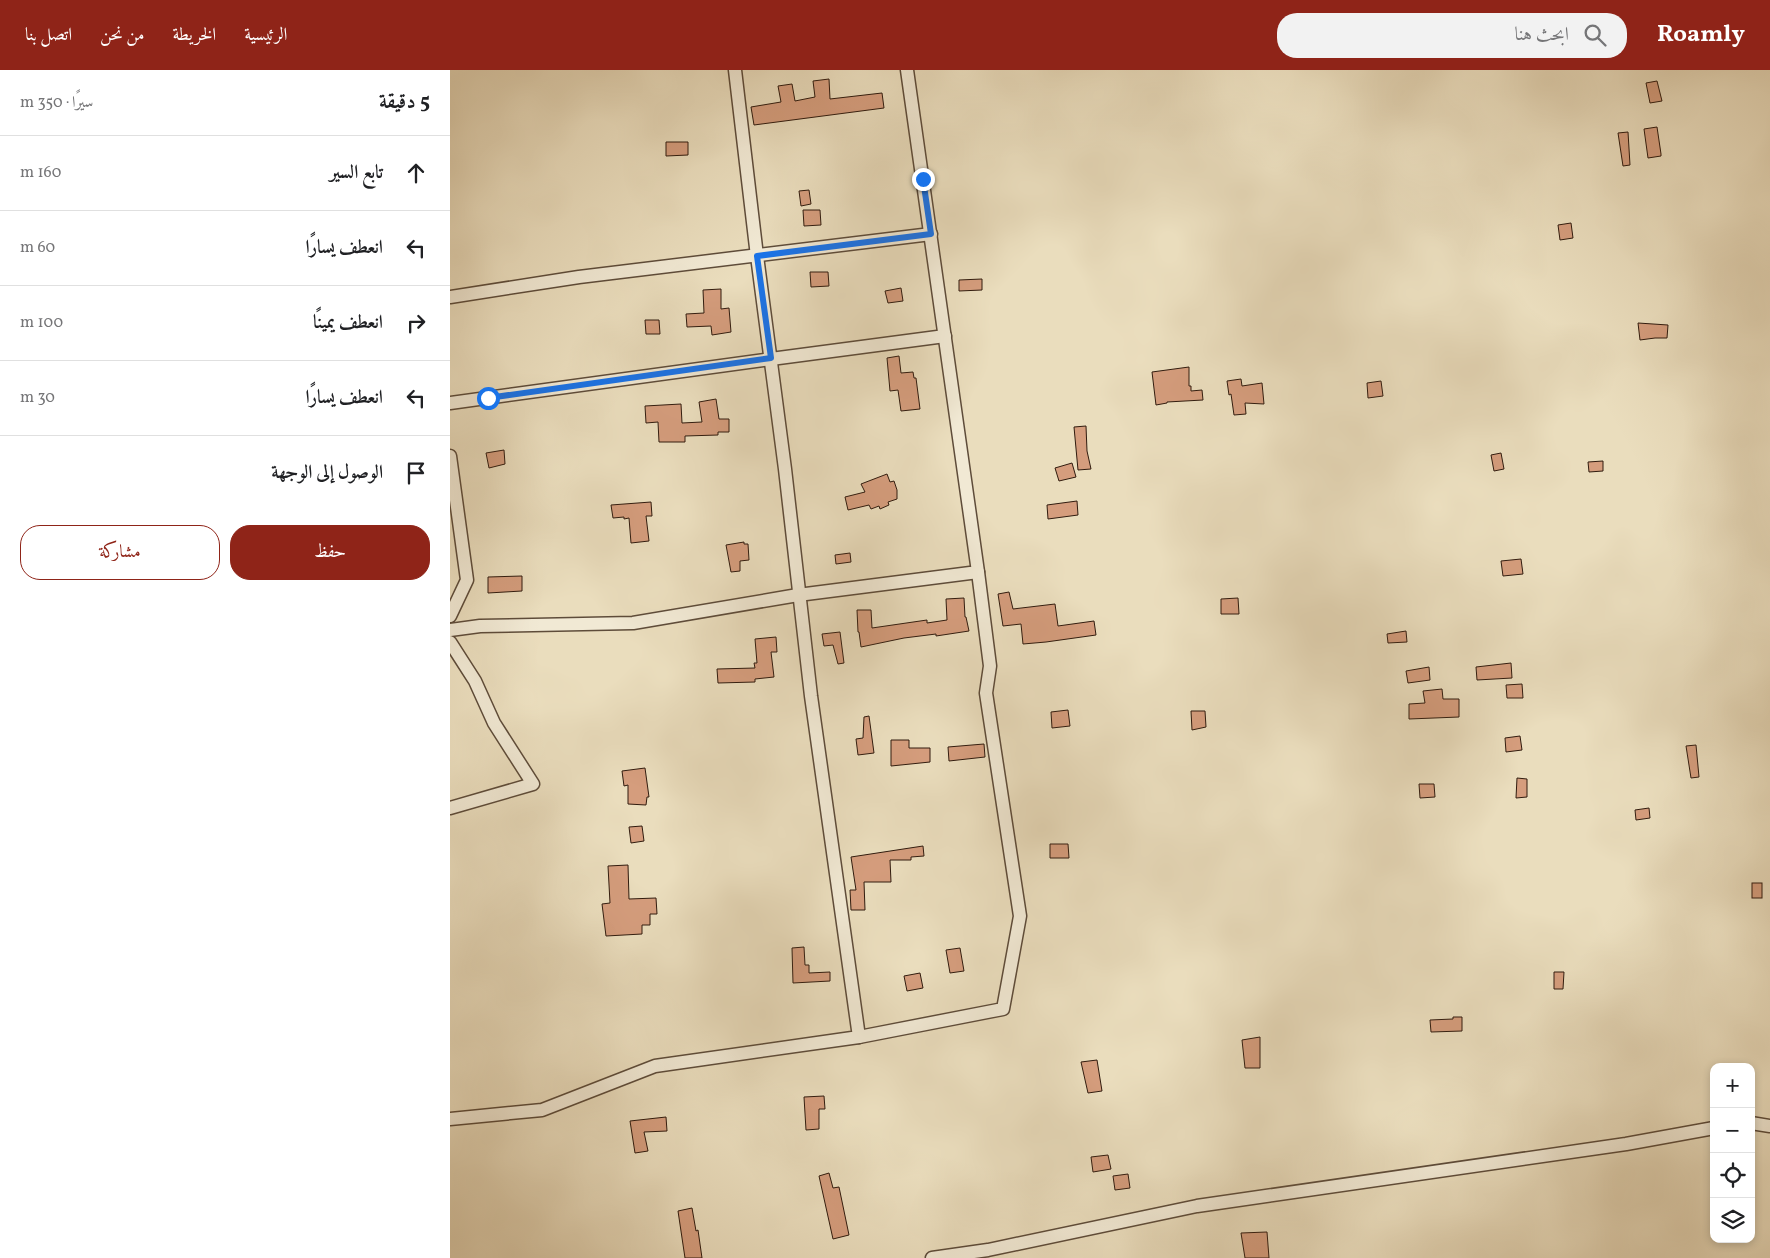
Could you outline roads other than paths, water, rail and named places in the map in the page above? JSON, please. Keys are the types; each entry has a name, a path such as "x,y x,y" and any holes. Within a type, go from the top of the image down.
{"street":[{"path":"735,70 785,469 798,595 859,1037"},
{"path":"450,1119 542,1110 655,1066 859,1037 1004,1009 1020,916 986,694 990,666 907,70"},
{"path":"450,297 579,277 931,234"},
{"path":"450,403 771,358 945,336"},
{"path":"450,460 466,580 450,616"},
{"path":"450,630 480,626 633,623 798,595 978,572"},
{"path":"450,642 475,681 494,723 534,784 450,808"},
{"path":"1755,1124 1770,1126"},
{"path":"932,1258 988,1250 1198,1206 1626,1144 1710,1129"}]}
